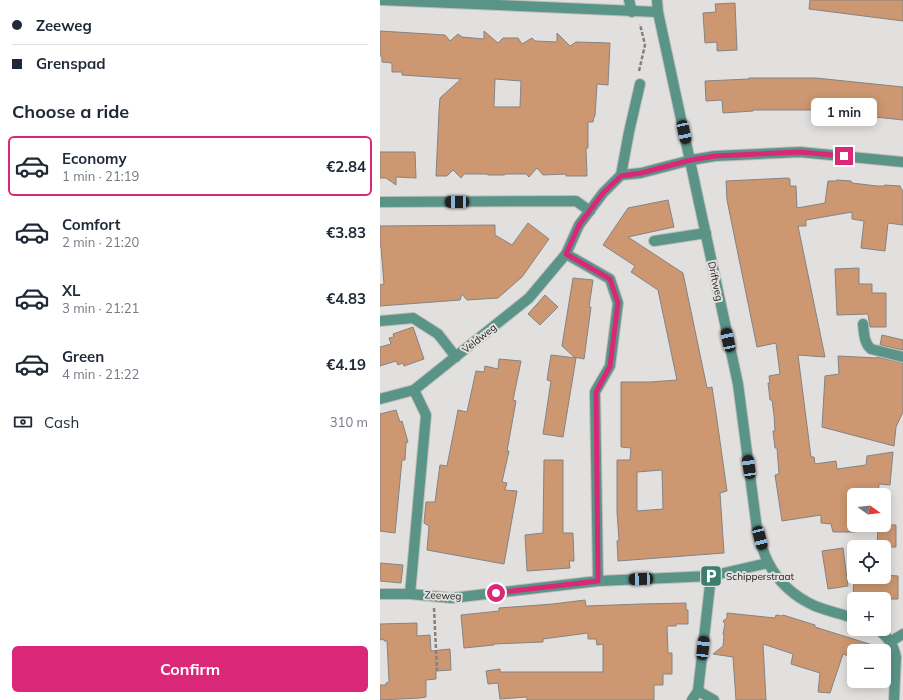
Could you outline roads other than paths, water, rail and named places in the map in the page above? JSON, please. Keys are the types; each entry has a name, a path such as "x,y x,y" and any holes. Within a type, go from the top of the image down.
{"street":[{"path":"381,0 658,12"},
{"path":"629,0 632,12"},
{"name":"Driftweg","path":"657,0 658,12 738,384 758,529 762,547 768,563 788,589 800,598 815,606 847,616"},
{"path":"640,84 621,176 641,173 691,160 715,156 800,152 903,162"},
{"name":"Veldweg","path":"414,390 529,298 566,254 579,225 603,193 621,176"},
{"path":"380,202 576,201 590,211"},
{"path":"654,241 706,233"},
{"path":"566,254 610,279 618,303 610,366 596,392 598,581"},
{"path":"380,321 413,318 438,334 456,357"},
{"path":"863,324 865,341 868,347 903,357"},
{"path":"380,399 414,390 426,415 410,594"},
{"name":"Zeeweg","path":"380,594 410,594 452,598 598,581 712,576 768,563"},
{"path":"692,700 698,691 712,576"},
{"path":"890,642 903,634"},
{"path":"886,636 895,651 896,656 894,700"},
{"path":"698,691 714,700"}],"place":[{"name":"Schipperstraat","path":"711,576"}]}
